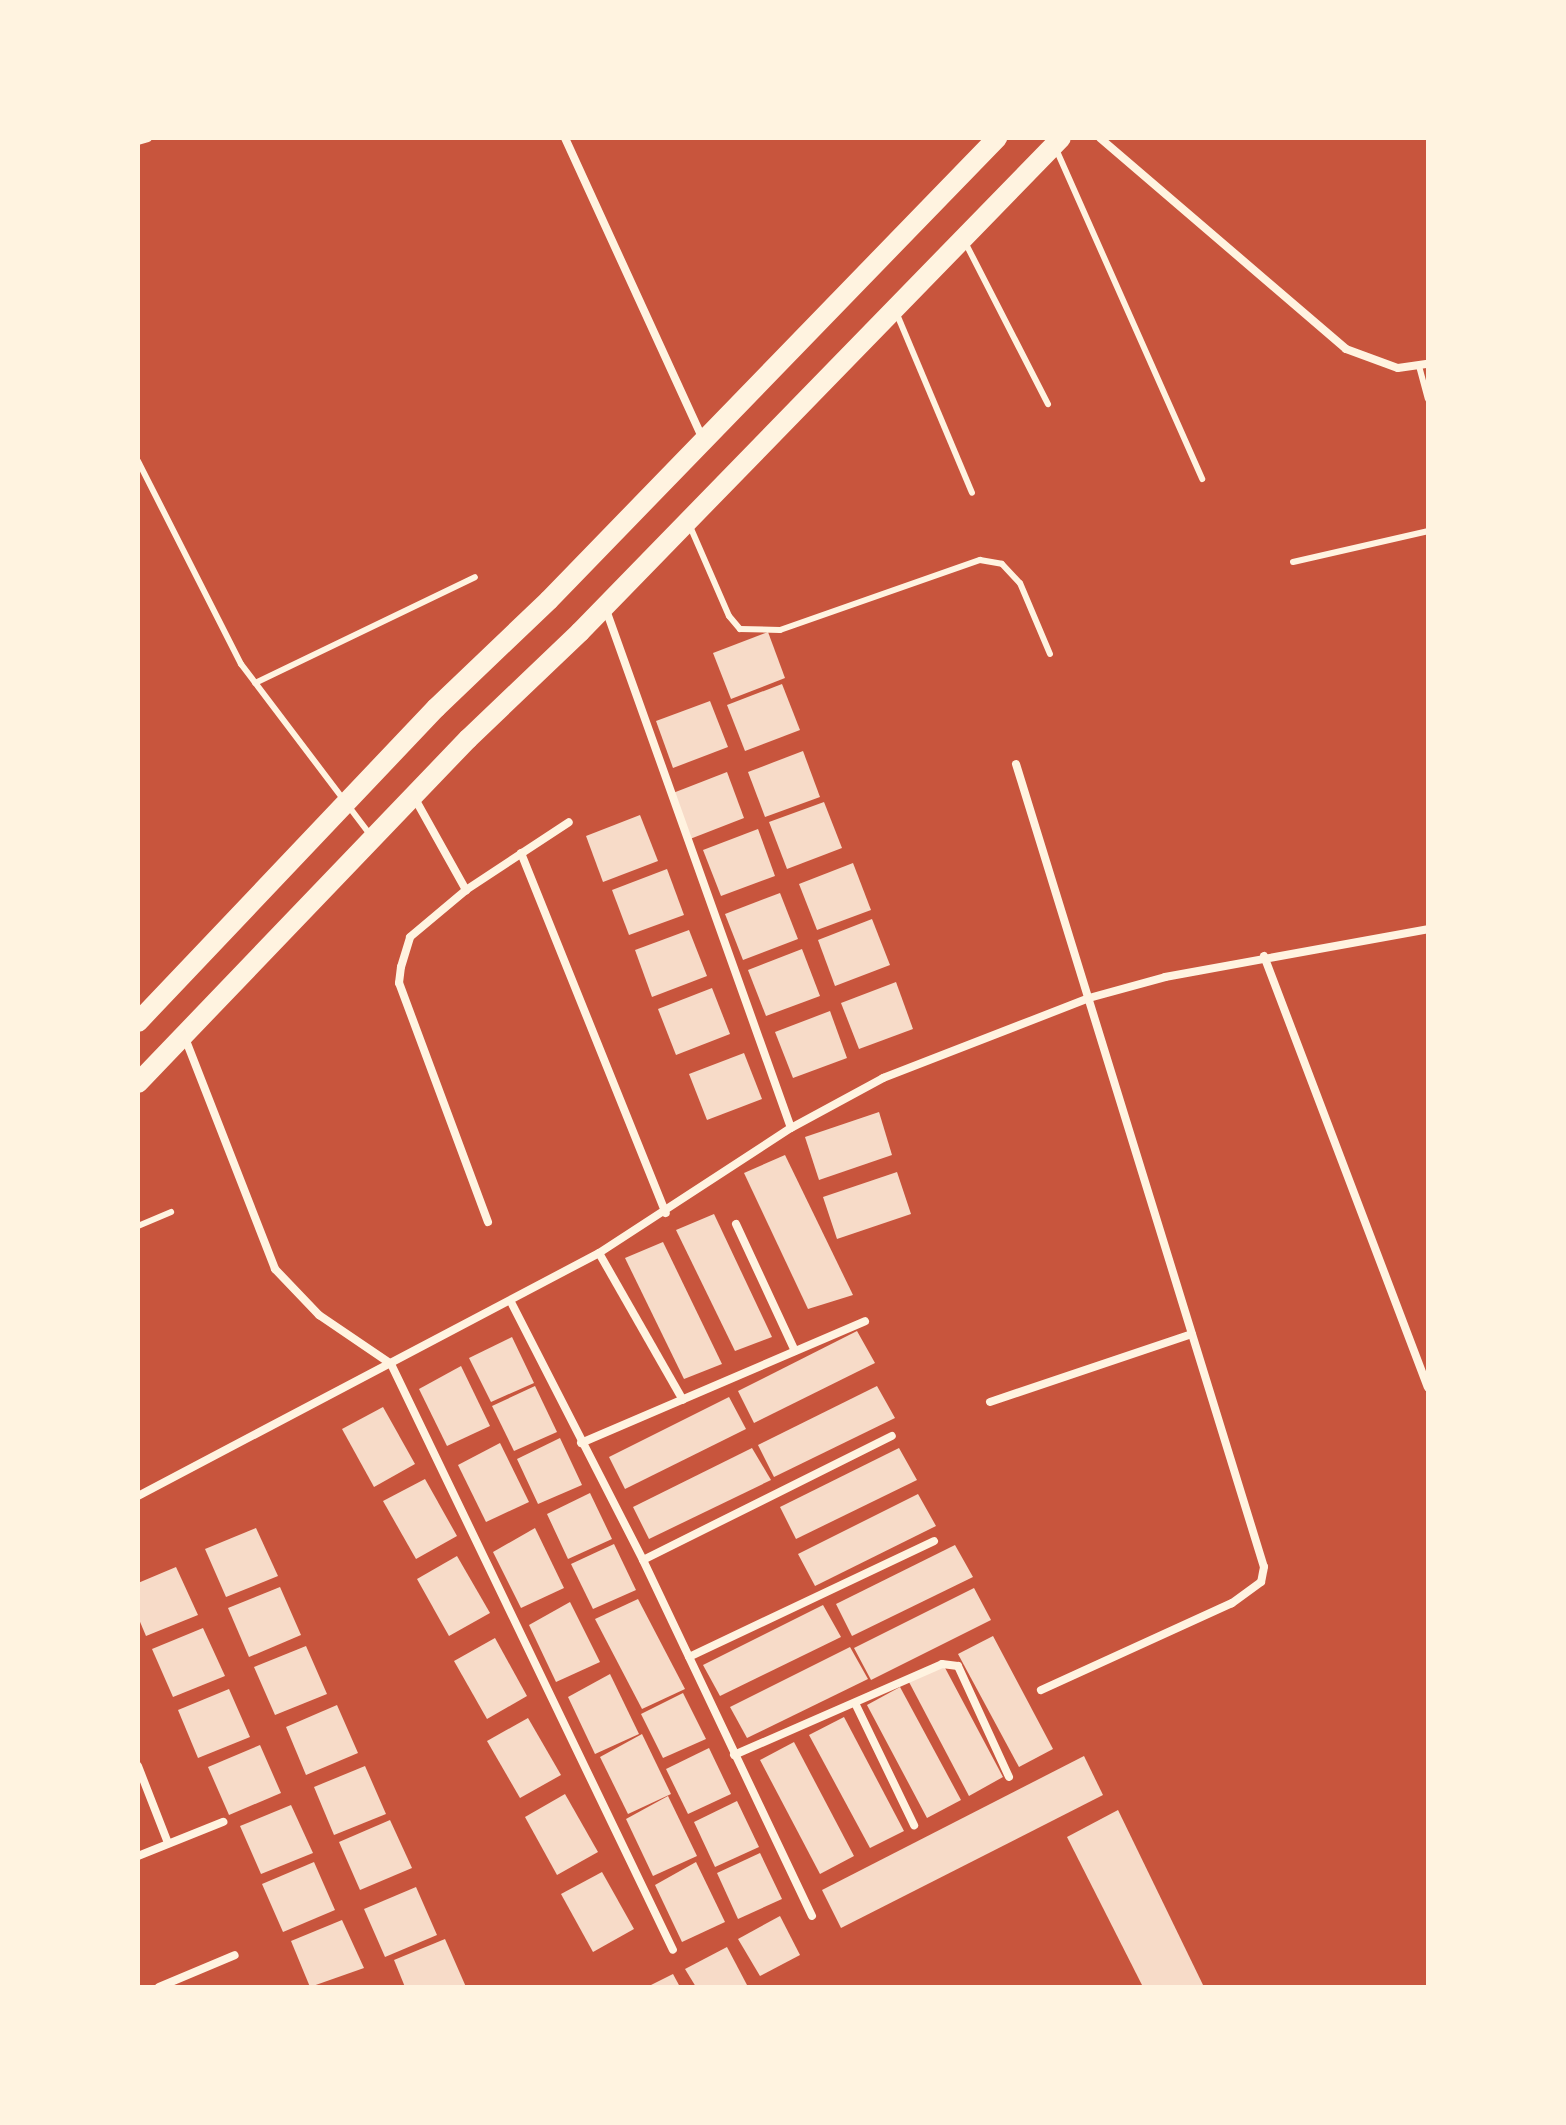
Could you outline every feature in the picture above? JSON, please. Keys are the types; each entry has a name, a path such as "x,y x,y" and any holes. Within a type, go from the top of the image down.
{"highway":[{"path":"138,1022 343,805 997,138"},
{"path":"138,1083 185,1038 413,797 605,606 1055,141"}],"street":[{"path":"138,141 148,138"},
{"path":"565,138 703,441"},
{"path":"1100,138 1346,349 1374,363 1423,365"},
{"path":"605,606 791,1128"},
{"path":"1016,764 1264,1567 1261,1582 1232,1603 1041,1690"},
{"path":"413,797 466,890"},
{"path":"488,1222 399,983 410,937 466,890 569,822"},
{"path":"521,853 666,1213"},
{"path":"138,1496 599,1253 666,1213 791,1128 883,1078 1089,998 1264,956 1428,929"},
{"path":"1264,956 1428,1387"},
{"path":"185,1038 275,1269 319,1315 391,1364 673,1950"},
{"path":"736,1224 795,1351"},
{"path":"599,1253 683,1400"},
{"path":"511,1302 643,1560 812,1916"},
{"path":"581,1443 865,1321"},
{"path":"990,1402 1192,1334"},
{"path":"643,1560 892,1436"},
{"path":"689,1657 934,1541"},
{"path":"734,1755 942,1664 958,1666 1009,1777"},
{"path":"855,1703 914,1825"},
{"path":"138,1766 168,1843"},
{"path":"138,1856 223,1822"},
{"path":"159,1987 235,1955"}],"lane":[{"path":"1055,141 1202,479"},
{"path":"963,238 1048,404"},
{"path":"894,308 972,493"},
{"path":"1423,365 1428,399"},
{"path":"138,461 216,621 255,683 343,805 374,838"},
{"path":"688,521 729,616 740,629 780,630 980,560 1002,564 1020,583 1050,654"},
{"path":"1293,562 1428,531"},
{"path":"255,683 475,577"},
{"path":"138,1226 171,1212"}],"building":[{"path":"768,632 785,678 731,699 713,653"},
{"path":"782,684 800,730 745,751 727,705"},
{"path":"710,701 728,747 673,768 656,721"},
{"path":"803,751 820,797 765,817 748,772"},
{"path":"727,772 744,818 690,839 673,793"},
{"path":"824,802 842,848 787,869 769,822"},
{"path":"640,815 658,861 603,882 586,836"},
{"path":"758,829 775,876 721,896 703,850"},
{"path":"853,863 871,910 817,930 799,884"},
{"path":"667,869 684,915 629,935 612,890"},
{"path":"780,893 798,939 743,960 725,914"},
{"path":"872,919 890,965 835,986 818,940"},
{"path":"689,930 707,976 652,997 635,950"},
{"path":"802,949 820,996 766,1016 748,970"},
{"path":"896,982 913,1029 859,1049 841,1003"},
{"path":"712,988 730,1034 676,1055 658,1009"},
{"path":"830,1011 847,1058 793,1078 775,1032"},
{"path":"744,1053 762,1099 707,1120 689,1074"},
{"path":"879,1112 892,1155 819,1180 805,1137"},
{"path":"785,1155 853,1295 808,1309 744,1173"},
{"path":"897,1172 911,1214 837,1239 823,1197"},
{"path":"714,1214 772,1337 735,1351 676,1230"},
{"path":"663,1242 722,1364 684,1379 625,1258"},
{"path":"857,1331 875,1363 754,1423 738,1391"},
{"path":"512,1337 534,1383 491,1402 469,1358"},
{"path":"461,1366 490,1426 447,1446 419,1389"},
{"path":"535,1386 557,1432 514,1451 492,1406"},
{"path":"877,1386 895,1418 774,1477 758,1445"},
{"path":"729,1397 746,1429 625,1489 609,1457"},
{"path":"383,1407 415,1464 374,1487 342,1429"},
{"path":"560,1438 582,1485 538,1504 517,1459"},
{"path":"500,1443 529,1502 486,1522 458,1465"},
{"path":"752,1448 771,1480 649,1539 633,1507"},
{"path":"899,1448 917,1480 796,1539 780,1507"},
{"path":"425,1479 457,1536 416,1559 383,1501"},
{"path":"590,1493 612,1539 568,1559 547,1514"},
{"path":"918,1494 936,1526 815,1586 798,1554"},
{"path":"256,1528 278,1576 226,1597 205,1549"},
{"path":"535,1528 564,1588 521,1608 493,1552"},
{"path":"614,1544 636,1590 593,1609 571,1564"},
{"path":"955,1545 973,1577 852,1636 836,1604"},
{"path":"457,1556 490,1613 449,1636 417,1579"},
{"path":"176,1567 198,1615 146,1636 138,1617 138,1583"},
{"path":"280,1587 301,1635 249,1657 228,1608"},
{"path":"974,1588 991,1620 871,1680 854,1648"},
{"path":"638,1599 685,1689 642,1709 595,1619"},
{"path":"570,1602 600,1662 556,1682 529,1625"},
{"path":"823,1605 841,1637 720,1696 703,1665"},
{"path":"203,1628 225,1676 173,1697 152,1649"},
{"path":"993,1636 1053,1749 1019,1767 958,1654"},
{"path":"495,1638 527,1696 487,1719 454,1661"},
{"path":"306,1646 327,1694 275,1715 254,1667"},
{"path":"850,1647 868,1679 747,1738 730,1707"},
{"path":"943,1664 1003,1777 969,1796 909,1682"},
{"path":"610,1674 639,1734 595,1754 568,1697"},
{"path":"900,1687 961,1800 927,1818 867,1705"},
{"path":"229,1689 250,1737 198,1758 178,1710"},
{"path":"683,1693 706,1739 663,1758 641,1714"},
{"path":"337,1705 358,1753 306,1775 286,1727"},
{"path":"844,1717 904,1831 870,1848 809,1735"},
{"path":"528,1718 561,1775 520,1798 487,1741"},
{"path":"642,1734 671,1794 628,1814 600,1757"},
{"path":"794,1742 854,1856 820,1874 760,1760"},
{"path":"260,1745 281,1793 229,1815 208,1767"},
{"path":"709,1748 731,1794 688,1814 666,1769"},
{"path":"1084,1756 1103,1795 841,1928 822,1890"},
{"path":"365,1766 386,1814 334,1835 314,1787"},
{"path":"565,1794 598,1852 557,1875 525,1817"},
{"path":"668,1796 697,1856 653,1876 626,1819"},
{"path":"737,1801 759,1847 715,1867 694,1822"},
{"path":"291,1805 313,1853 261,1874 240,1826"},
{"path":"1118,1810 1204,1987 1143,1987 1067,1837"},
{"path":"390,1820 412,1868 360,1890 339,1842"},
{"path":"760,1853 782,1899 738,1919 717,1873"},
{"path":"314,1862 335,1910 283,1932 262,1884"},
{"path":"696,1862 725,1922 682,1942 655,1885"},
{"path":"602,1872 634,1929 593,1952 561,1894"},
{"path":"416,1887 437,1935 385,1957 364,1909"},
{"path":"780,1916 800,1955 760,1976 738,1939"},
{"path":"342,1920 364,1968 310,1987 291,1941"},
{"path":"445,1939 466,1987 405,1987 394,1960"},
{"path":"727,1947 747,1985 696,1987 685,1969"},
{"path":"673,1974 680,1987 647,1987"}]}
